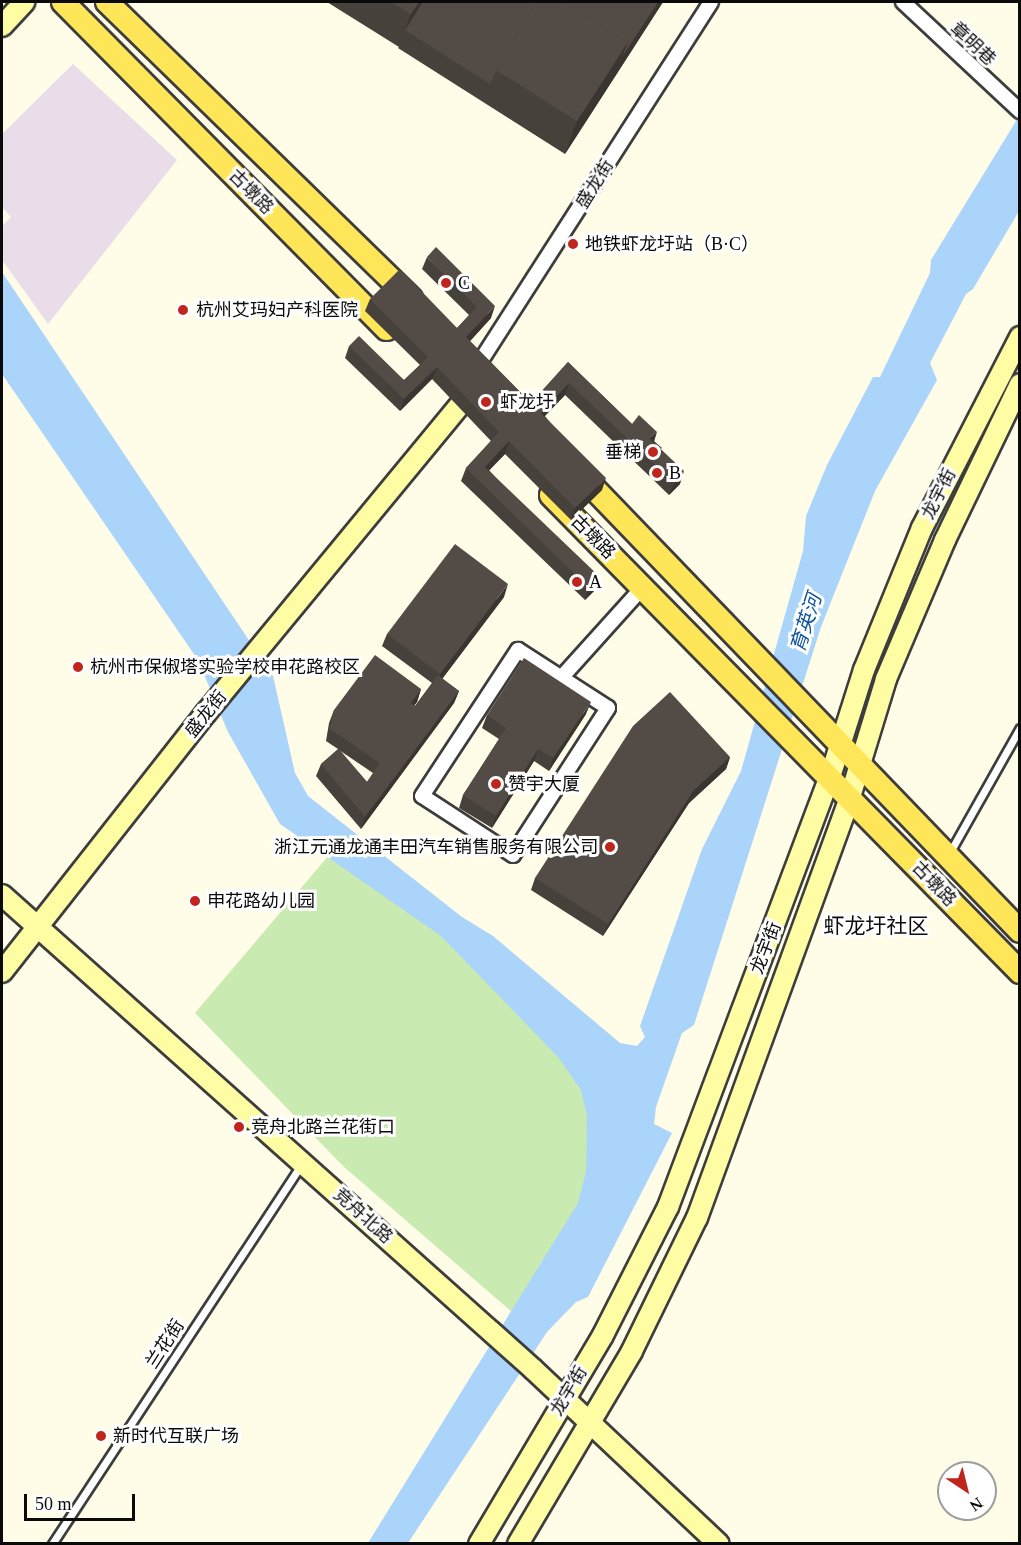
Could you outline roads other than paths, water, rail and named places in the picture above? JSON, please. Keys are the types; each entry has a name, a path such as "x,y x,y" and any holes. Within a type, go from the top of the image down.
{"main road":[{"name":"古墩路","path":"63,2 405,347"},
{"name":"古墩路","path":"107,2 427,315"},
{"path":"461,349 494,383"},
{"path":"445,387 477,420"},
{"name":"古墩路","path":"560,452 764,668 1020,932"},
{"name":"古墩路","path":"535,479 754,699 1020,972"}],"street":[{"path":"2,26 24,2"},
{"name":"盛龙街","path":"478,366 711,2"},
{"name":"章明巷","path":"903,2 1020,111"},
{"name":"龙宇街","path":"479,1544 564,1399 668,1207 830,777 864,670 922,528 1020,337"},
{"name":"龙宇街","path":"518,1544 633,1351 697,1218 850,798 886,679 945,540 1020,384"},
{"name":"盛龙街","path":"2,972 35,925 206,713 461,404"},
{"path":"561,678 643,587"},
{"path":"518,650 561,678 608,708 513,855 422,796 518,650"},
{"name":"竞舟北路","path":"2,895 484,1324 718,1544"}],"lane":[{"path":"947,858 1020,728"},
{"name":"兰花街","path":"52,1544 304,1162"}],"water":[{"name":"育英河","path":"1019,116 1019,211 973,289 966,294 930,363 937,380 875,491 821,627 694,1025 682,1033 656,1107 654,1124 672,1133 588,1297 576,1302 547,1332 408,1543 368,1543 578,1203 586,1171 587,1116 581,1090 558,1057 441,936 280,824 228,732 198,660 2,374 2,272 273,676 295,773 308,796 462,917 493,936 620,1043 637,1046 645,1037 640,1026 702,849 741,771 803,551 806,516 827,465 873,377 880,377 930,273 931,260"}],"place":[{"name":"地铁虾龙圩站（B·C）","path":"573,244"},
{"name":"C","path":"446,283"},
{"name":"杭州艾玛妇产科医院","path":"183,310"},
{"name":"虾龙圩","path":"486,402"},
{"name":"垂梯","path":"653,452"},
{"name":"B","path":"657,473"},
{"name":"A","path":"577,582"},
{"name":"杭州市保俶塔实验学校申花路校区","path":"78,667"},
{"name":"赞宇大厦","path":"496,784"},
{"name":"浙江元通龙通丰田汽车销售服务有限公司","path":"610,847"},
{"name":"申花路幼儿园","path":"195,901"},
{"name":"竞舟北路兰花街口","path":"239,1127"},
{"name":"新时代互联广场","path":"101,1436"}],"district":[{"name":"虾龙圩社区","path":"876,926"}]}
